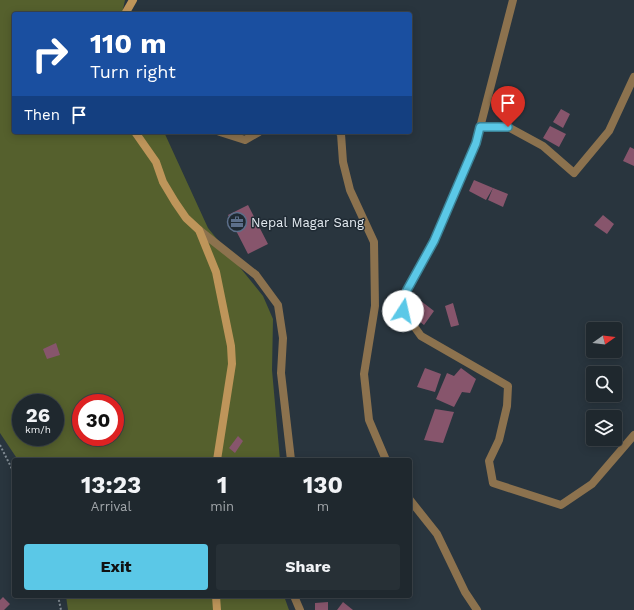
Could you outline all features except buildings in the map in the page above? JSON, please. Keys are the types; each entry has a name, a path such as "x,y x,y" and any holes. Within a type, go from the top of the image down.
{"main road":[{"path":"126,12 133,0"},
{"path":"136,134 156,162 164,182 175,202 186,218 199,230 216,272 231,346 232,364 217,458"},
{"path":"216,598 217,610"}],"street":[{"path":"513,0 476,143 434,241 407,290 403,311 421,336 508,386 507,406 501,433 489,461 493,483 561,505 592,484 634,435"},
{"path":"480,127 508,127 543,146 574,173 609,131 634,77"},
{"path":"226,134 245,140 256,134"},
{"path":"342,134 343,162 350,190 374,242 375,306 364,374 369,420 385,458"},
{"path":"199,230 256,274 278,305 283,338 281,373 291,458"},
{"path":"412,503 437,534 465,592 477,610"},
{"path":"295,598 300,610"}],"path":[{"path":"0,445 12,468"},
{"path":"58,598 61,610"}],"green space":[{"path":"0,0 125,0 122,12 12,12 12,134 165,134 208,228 263,296 273,319 272,370 280,458 17,458 0,433"},
{"path":"66,598 285,598 289,610 68,610"}],"place":[{"name":"Nepal Magar Sang","path":"237,222"}],"route":[{"path":"403,311 407,290 434,241 476,143 480,127 508,127"}]}
